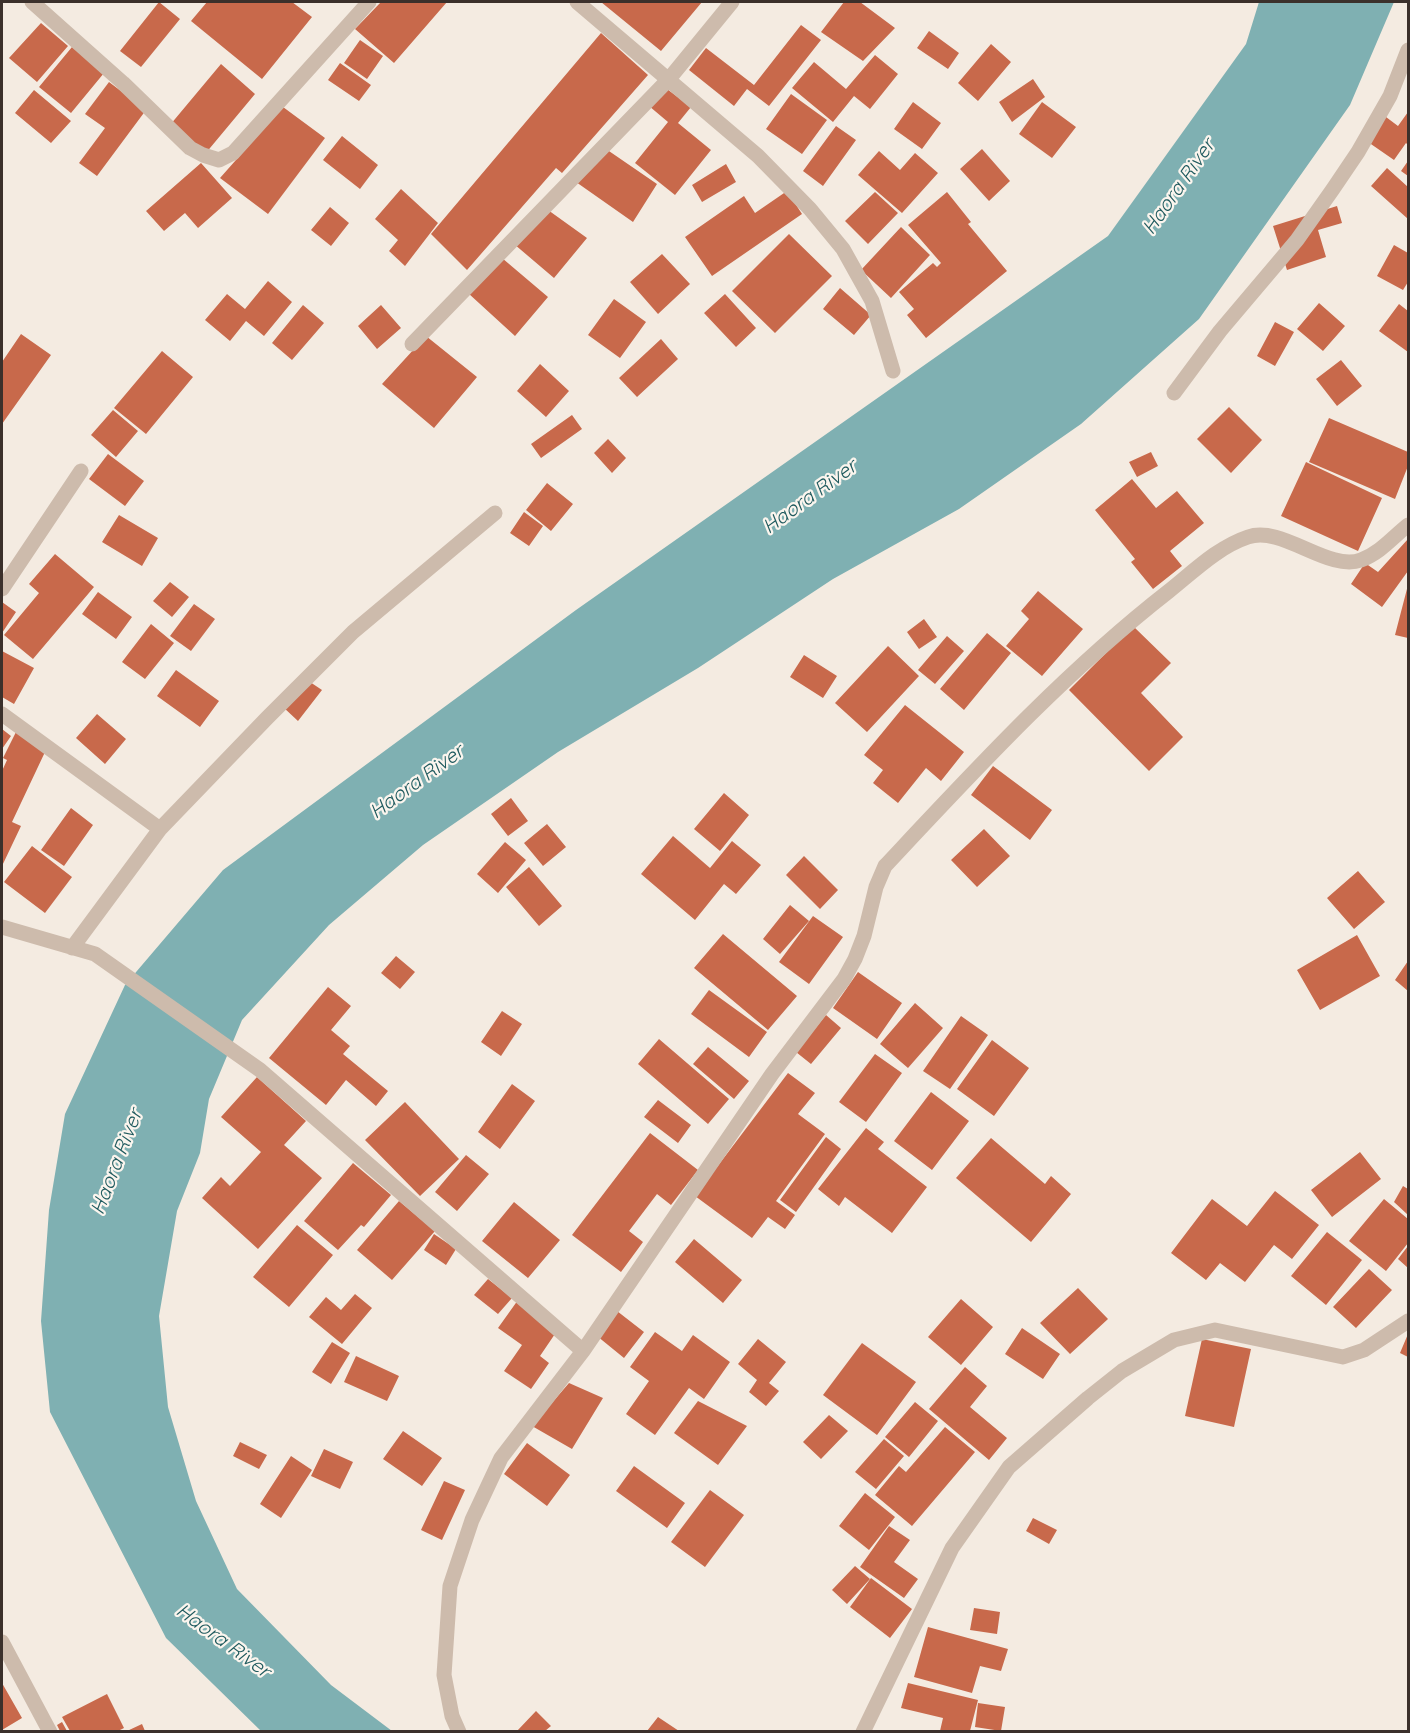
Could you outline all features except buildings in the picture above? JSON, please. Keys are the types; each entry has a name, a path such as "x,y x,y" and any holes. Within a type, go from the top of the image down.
{"street":[{"path":"32,2 123,83 190,148 219,160 233,153 369,2"},
{"path":"577,2 758,156 810,208 843,249 872,301 893,371"},
{"path":"412,344 669,79 732,2"},
{"path":"1174,393 1220,331 1297,240 1340,180 1390,96 1408,50"},
{"path":"2,589 81,471"},
{"path":"72,948 160,829 267,718 353,632 495,513"},
{"path":"459,1731 452,1716 444,1675 450,1586 472,1520 501,1458 583,1351 772,1074 844,979 861,944 876,886 885,866 1017,728 1131,620 1223,549 1250,536 1273,537 1338,561 1359,561 1375,553 1408,525"},
{"path":"2,714 160,829"},
{"path":"2,927 95,954 260,1070 583,1351"},
{"path":"863,1731 952,1548 1009,1467 1122,1371 1174,1340 1215,1330 1343,1357 1364,1350 1408,1321"},
{"path":"2,1642 44,1729"}],"water":[{"name":"Haora River","path":"1259,2 1394,2 1350,105 1199,319 1081,424 959,509 833,579 698,668 558,752 423,845 329,925 242,1020 209,1099 200,1153 177,1211 159,1316 168,1407 196,1501 237,1589 331,1685 392,1731 261,1731 166,1638 50,1412 41,1321 49,1210 65,1114 125,985 223,870 576,610 1108,236 1246,44"}]}
